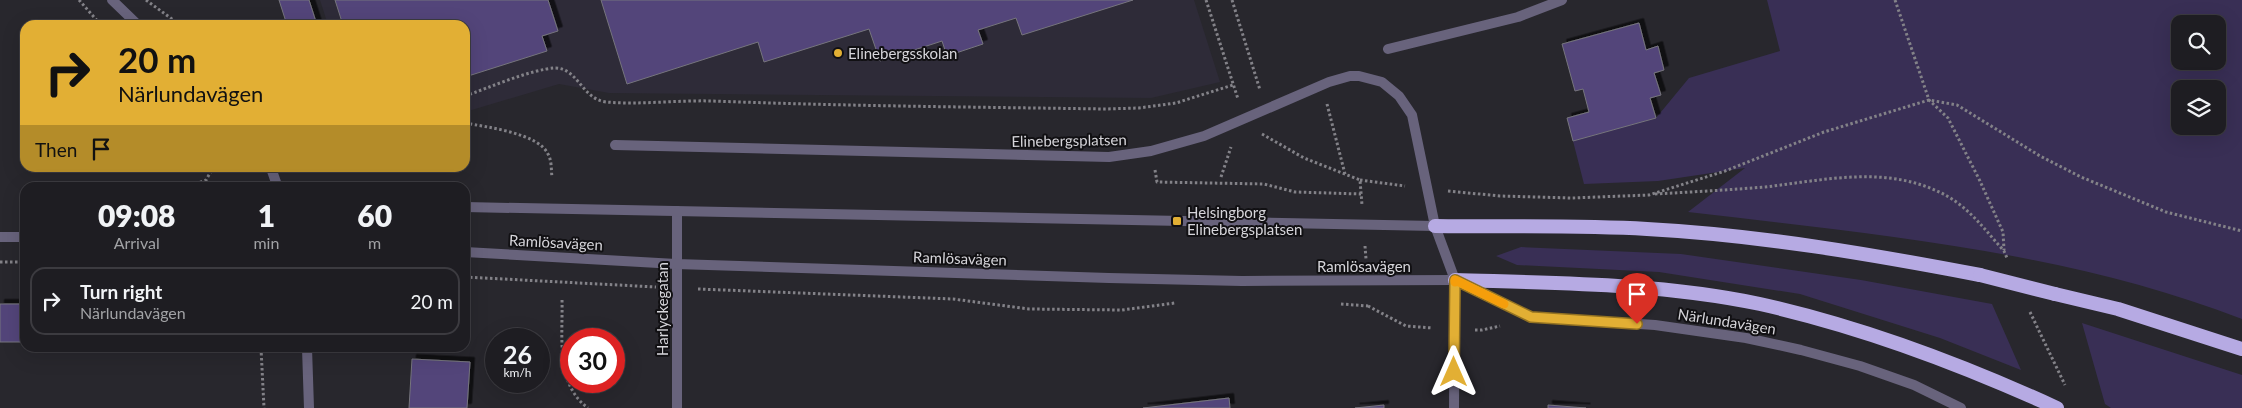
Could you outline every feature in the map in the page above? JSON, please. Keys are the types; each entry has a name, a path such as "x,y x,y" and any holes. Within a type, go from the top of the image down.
{"highway":[{"path":"1435,226 1665,231 1868,253 1980,275 2118,310 2242,349"},
{"path":"1455,280 1595,284 1672,291 1758,304 1824,319 1893,341 1959,365 2057,408"}],"street":[{"path":"112,0 133,20"},
{"path":"1388,49 1518,17 1562,0"},
{"name":"Elinebergsplatsen","path":"615,145 1109,157 1151,151 1204,136 1329,82 1350,76 1359,76 1382,82 1399,96 1412,114 1435,226 1455,280"},
{"path":"470,207 1435,226"},
{"name":"Harlyckegatan","path":"676,408 677,211"},
{"path":"0,238 20,236"},
{"name":"Ramlösavägen","path":"470,252 676,264 1242,281 1455,280"},
{"path":"1454,408 1455,280"},
{"name":"Närlundavägen","path":"1455,280 1531,317 1655,325 1746,338 1860,366 1914,385 1961,408"},
{"path":"307,352 309,408"}],"path":[{"path":"79,0 97,20"},
{"path":"146,0 173,20"},
{"path":"1206,0 1245,119 1268,139 1304,158 1360,180 1427,190 1508,196 1572,198 1763,187 1868,175 1893,178 1924,185 1947,196 1968,210 2004,251 2008,260"},
{"path":"1232,0 1266,109"},
{"path":"1895,0 1929,100 1948,118 1980,181 2003,232 2004,251"},
{"path":"470,94 542,70 556,68 570,71 585,92 604,102 690,100 830,106 1104,109 1139,108 1176,103 1233,85"},
{"path":"1649,194 1725,170 1824,132 1929,100 1957,105 2040,156 2081,177 2166,212 2242,231"},
{"path":"1318,105 1327,101 1345,174"},
{"path":"470,124 520,136 541,144 548,153 552,177"},
{"path":"1220,177 1234,140"},
{"path":"201,182 206,180 211,172"},
{"path":"1156,176 1157,182 1264,184 1295,192 1361,194"},
{"path":"1360,180 1368,280 1368,306"},
{"path":"1181,182 1181,188"},
{"path":"0,262 20,262"},
{"path":"470,277 953,299 1029,309 1122,310 1176,302"},
{"path":"562,300 563,364 566,377 568,384 582,404 588,408"},
{"path":"1333,303 1368,306 1406,326 1455,330 1482,330 1531,317"},
{"path":"2027,304 2050,358 2068,391"},
{"path":"261,352 264,408"}],"shaded area":[{"name":"Elinebergsskolan","path":"320,0 1194,0 1220,82 1151,98 609,93 559,84 470,111 470,20 326,20"},
{"path":"1767,0 2242,0 2242,319 2175,296 2107,277 2038,261 1969,248 1828,228 1688,212 1745,168 1658,181 1584,184 1573,141 1656,118 1689,78 1780,51"},
{"path":"1521,247 1681,254 1861,280 1992,304 2021,370 1940,338 1800,294 1659,272 1517,265 1496,256"},
{"path":"2082,323 2242,375 2242,408 2111,408 2105,404"}],"building":[{"path":"279,0 309,0 315,20 285,20"},
{"path":"335,0 548,0 558,31 542,36 547,51 470,75 470,20 341,20"},
{"path":"601,0 1133,0 1022,35 1016,18 978,30 983,44 947,56 942,41 880,61 869,29 764,62 758,42 627,84"},
{"path":"1639,23 1646,50 1658,46 1664,70 1654,73 1661,95 1650,98 1656,118 1573,141 1567,118 1589,112 1583,89 1575,91 1562,44"},
{"path":"0,304 20,304 20,342 0,342"},
{"path":"412,359 470,362 467,408 409,408"},
{"path":"1229,398 1230,408 1143,408"},
{"path":"1384,405 1384,408 1355,408"},
{"path":"1548,405 1586,408 1548,408"}],"slow traffic":[{"path":"1455,282 1455,280 1504,304"}],"place":[{"name":"Elinebergsskolan","path":"838,53"},
{"name":"Helsingborg Elinebergsplatsen","path":"1177,221"}],"route":[{"path":"1454,372 1455,280 1531,317 1637,324"}]}
